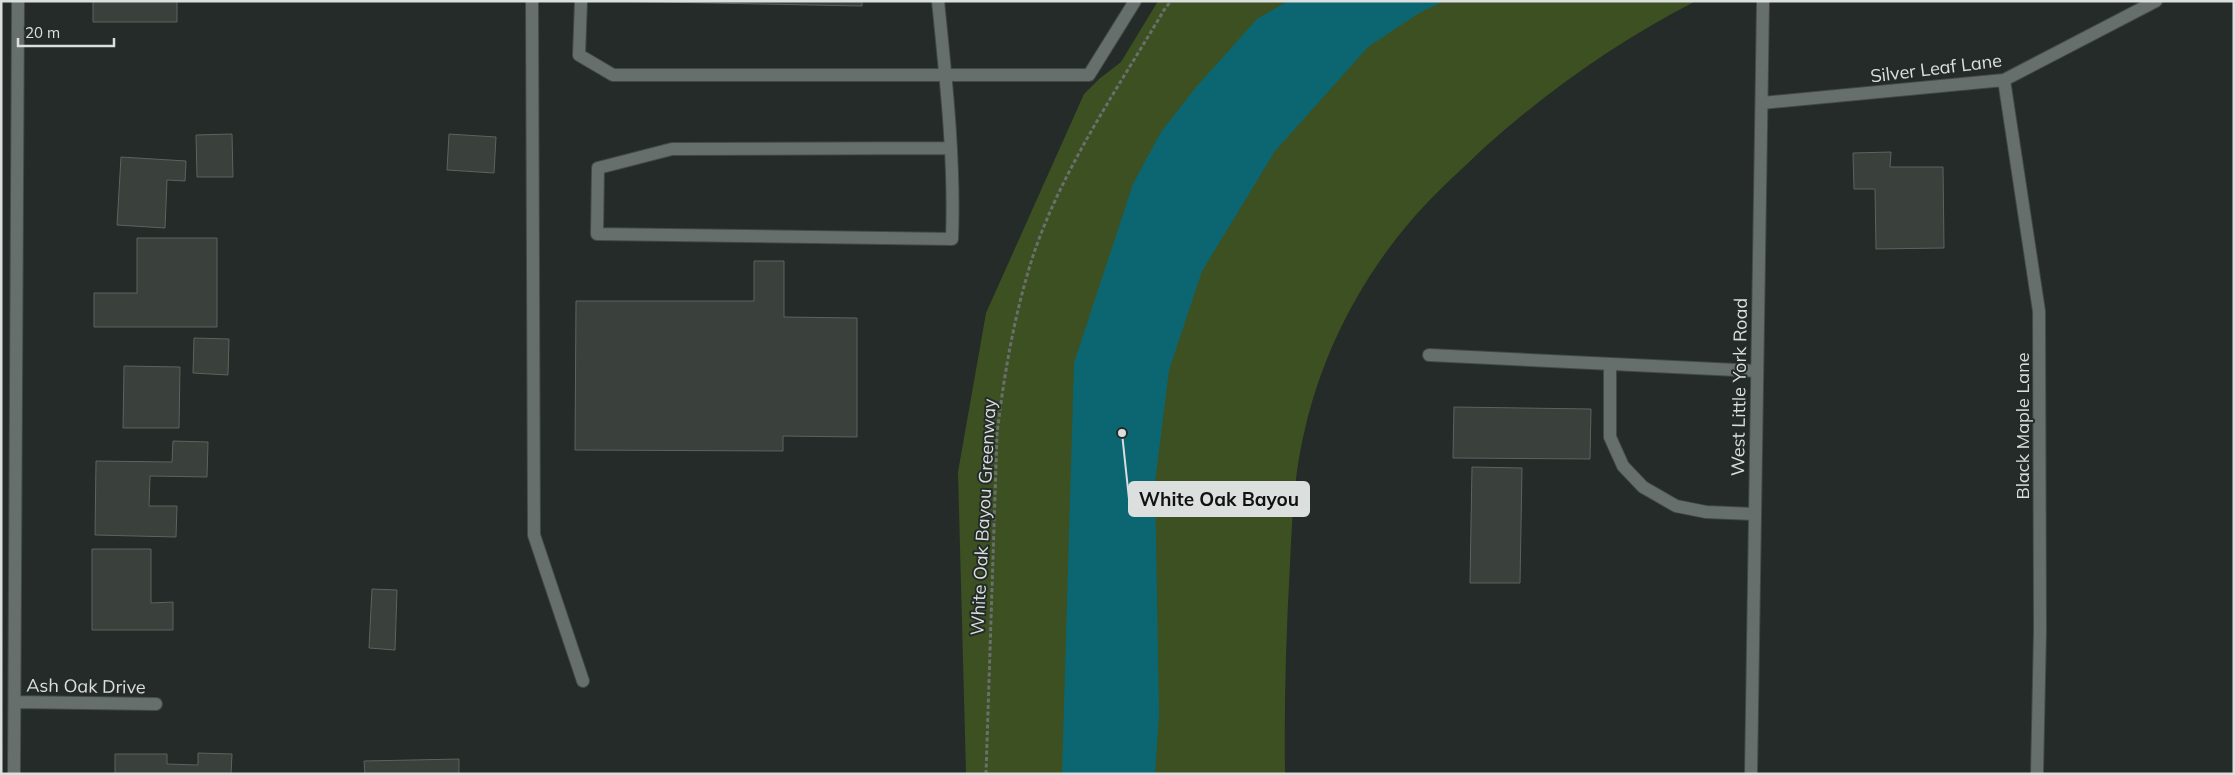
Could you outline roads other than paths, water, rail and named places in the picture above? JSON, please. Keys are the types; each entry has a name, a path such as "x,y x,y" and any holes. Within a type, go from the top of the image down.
{"street":[{"path":"14,774 18,1"},
{"path":"532,1 534,535 583,681"},
{"path":"581,1 579,55 613,75 1089,75 1135,1"},
{"path":"938,1 946,75 954,200 952,239 597,234 598,168 672,149 950,148"},
{"name":"West Little York Road","path":"1751,774 1763,1"},
{"name":"Silver Leaf Lane","path":"1762,104 2004,80 2156,1"},
{"name":"Black Maple Lane","path":"2004,80 2039,311 2040,631 2037,774"},
{"path":"1429,355 1757,371"},
{"path":"1610,364 1610,437 1623,466 1636,480 1643,487 1676,506 1706,512 1754,514"},
{"name":"Ash Oak Drive","path":"15,702 156,704"}],"water":[{"path":"1288,1 1444,1 1419,13 1368,47 1275,151 1202,271 1169,370 1155,482 1159,714 1155,774 1062,774 1074,363 1133,184 1161,132 1197,86 1257,19"}],"place":[{"name":"White Oak Bayou","path":"1122,433"}]}
